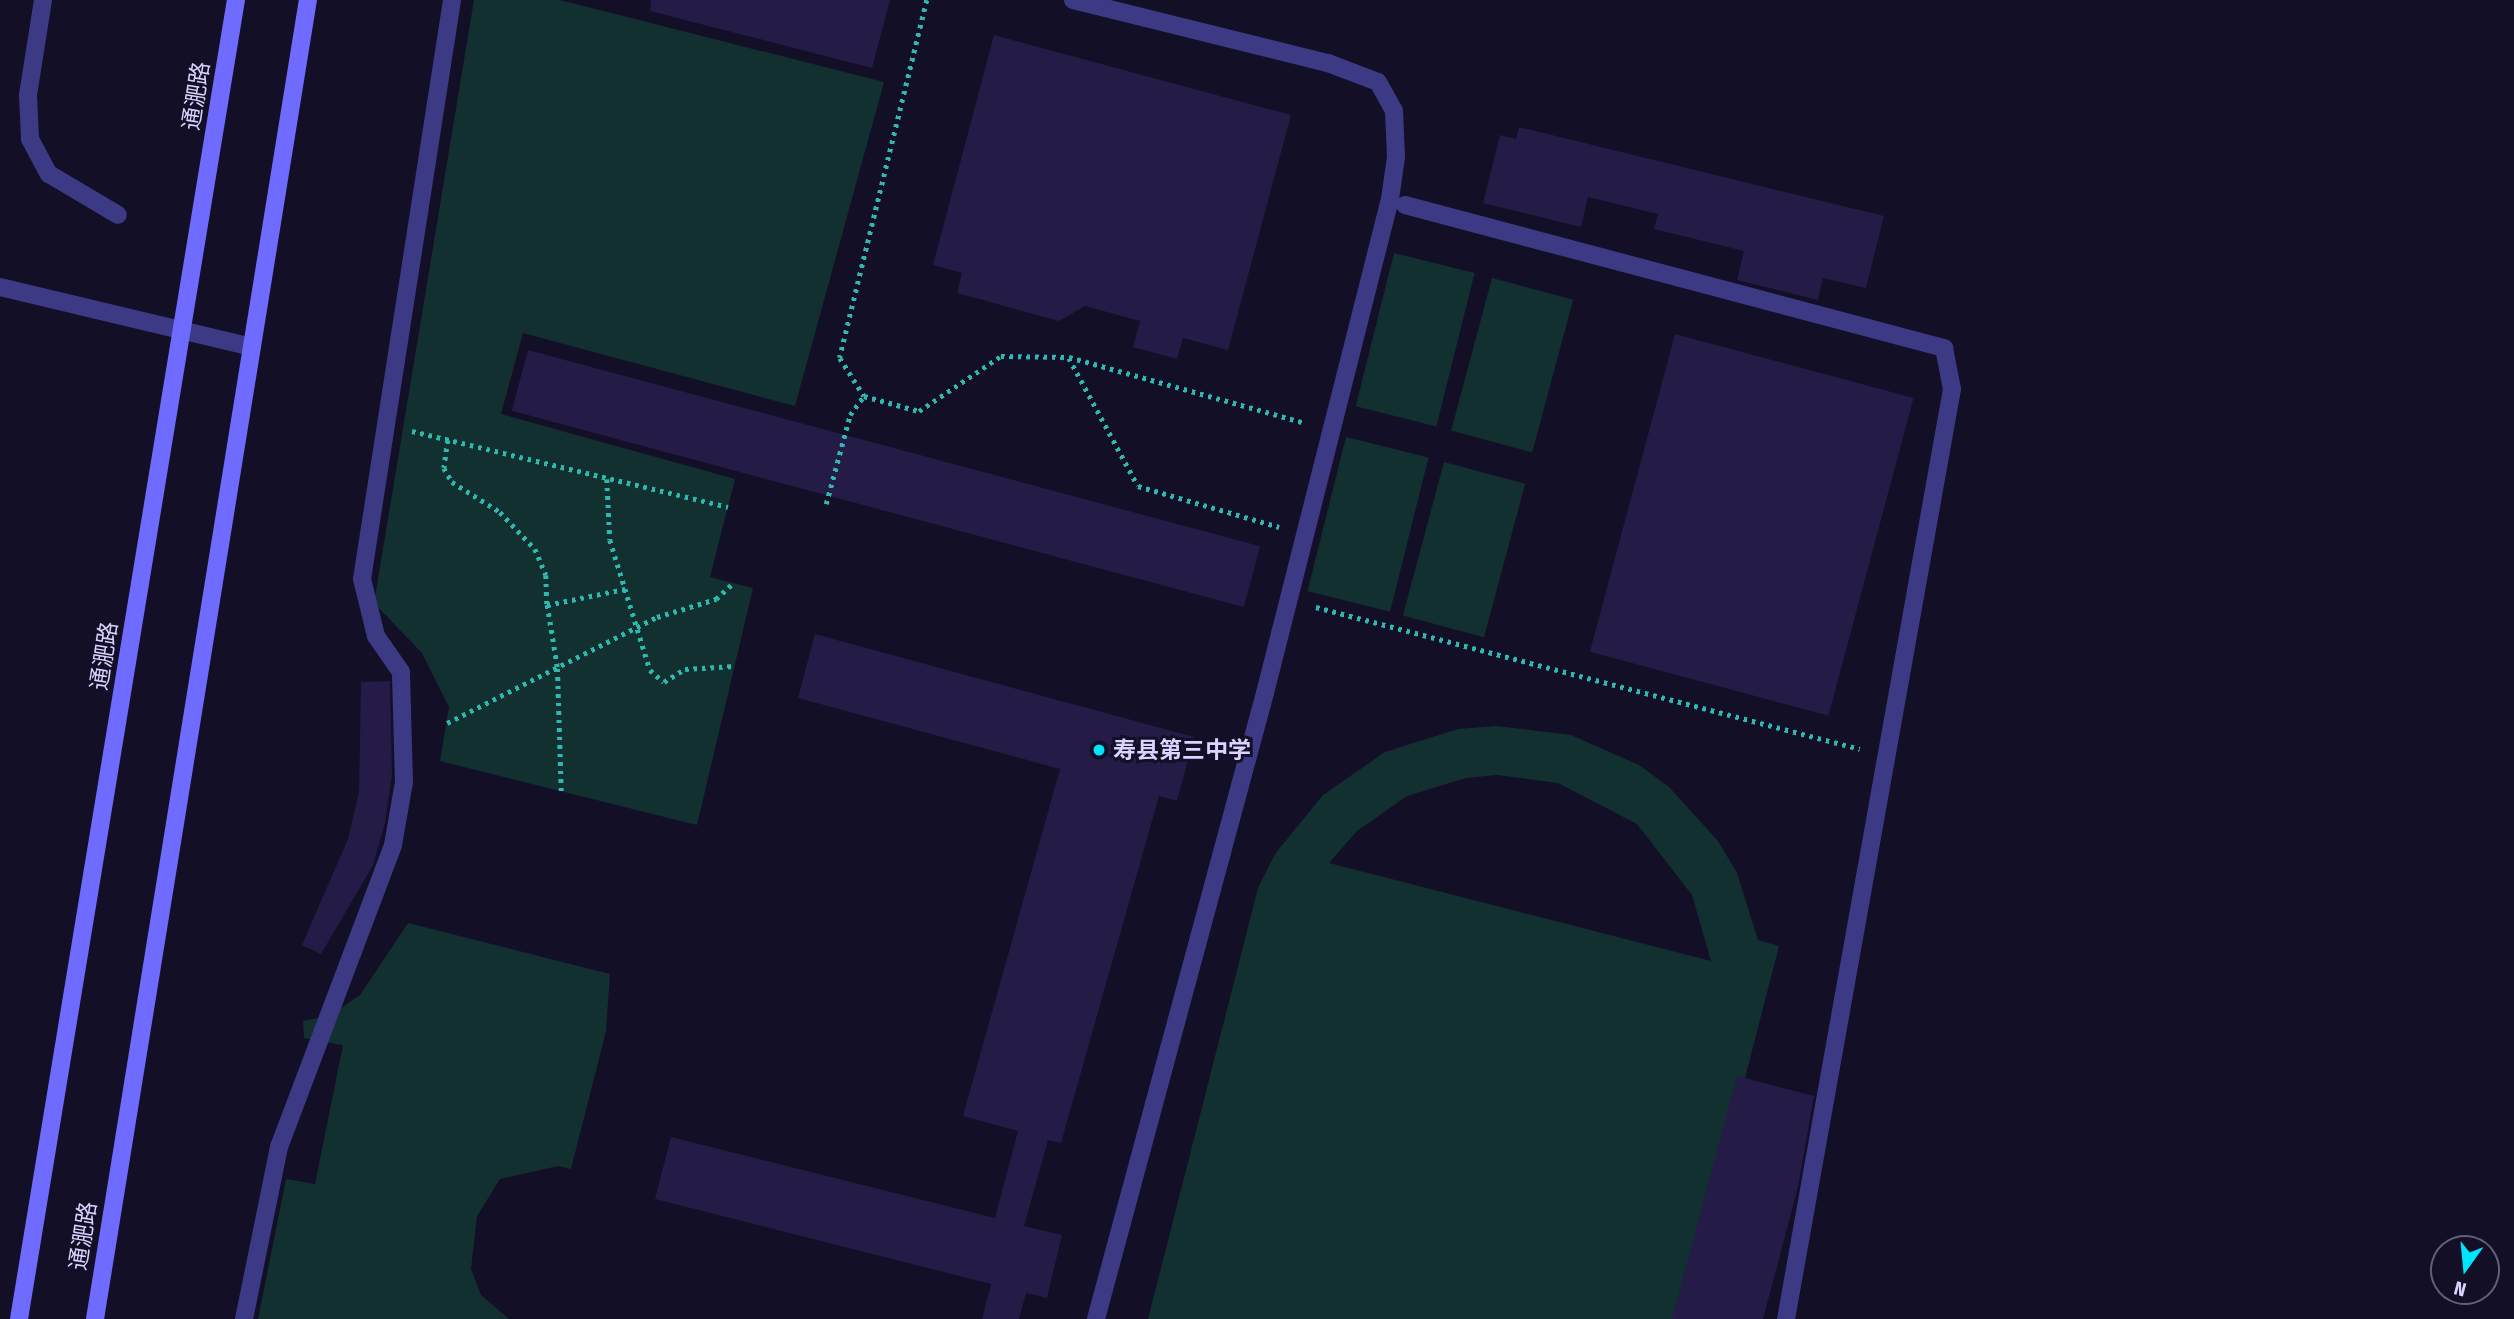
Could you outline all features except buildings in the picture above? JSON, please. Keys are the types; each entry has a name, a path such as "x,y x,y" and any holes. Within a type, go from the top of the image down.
{"main road":[{"name":"通淝路","path":"19,1319 236,0"},
{"name":"通淝路","path":"95,1319 308,0"}],"street":[{"path":"43,0 28,95 30,139 48,174 118,215"},
{"path":"244,1319 279,1147 393,845 404,782 401,672 376,636 362,579 452,0"},
{"path":"1073,0 1328,63 1378,82 1394,111 1392,189 1288,600 1096,1319"},
{"path":"1405,205 1944,348 1952,389 1786,1319"},
{"path":"0,287 252,347"}],"path":[{"path":"927,0 840,358 864,396 919,411 1001,356 1069,357 1331,430"},
{"path":"1069,357 1138,486 1305,534"},
{"path":"826,504 850,415 864,396"},
{"path":"387,425 728,507"},
{"path":"448,440 444,468 452,482 500,512 535,549 545,575 557,667 561,791"},
{"path":"607,480 610,540 625,589 640,625 650,670 664,682 685,669 734,666"},
{"path":"447,723 640,625 716,599 733,583"},
{"path":"547,605 625,589"},
{"path":"1288,600 1886,756"}],"green space":[{"path":"474,0 560,0 884,82 795,406 523,333 501,414 735,479 710,577 753,588 697,825 440,761 449,707 422,653 374,603"},
{"path":"1394,253 1475,273 1436,426 1356,406"},
{"path":"1492,278 1573,300 1532,452 1451,431"},
{"path":"1346,437 1428,458 1390,612 1308,591"},
{"path":"1444,462 1525,484 1484,637 1403,616"},
{"path":"1496,726 1571,735 1639,765 1669,787 1718,841 1737,873 1758,940 1779,946 1683,1319 1148,1319 1258,888 1275,854 1323,795 1385,752 1458,729","holes":["1497,775 1558,783 1637,824 1692,895 1711,961 1329,863 1357,831 1407,796 1466,778"]},
{"path":"408,923 610,974 606,1031 571,1169 558,1166 500,1179 477,1216 471,1269 481,1295 509,1319 258,1319 286,1179 315,1184 343,1045 304,1038 303,1021 331,1015 360,995"}],"place":[{"name":"寿县第三中学","path":"1099,750"}]}
